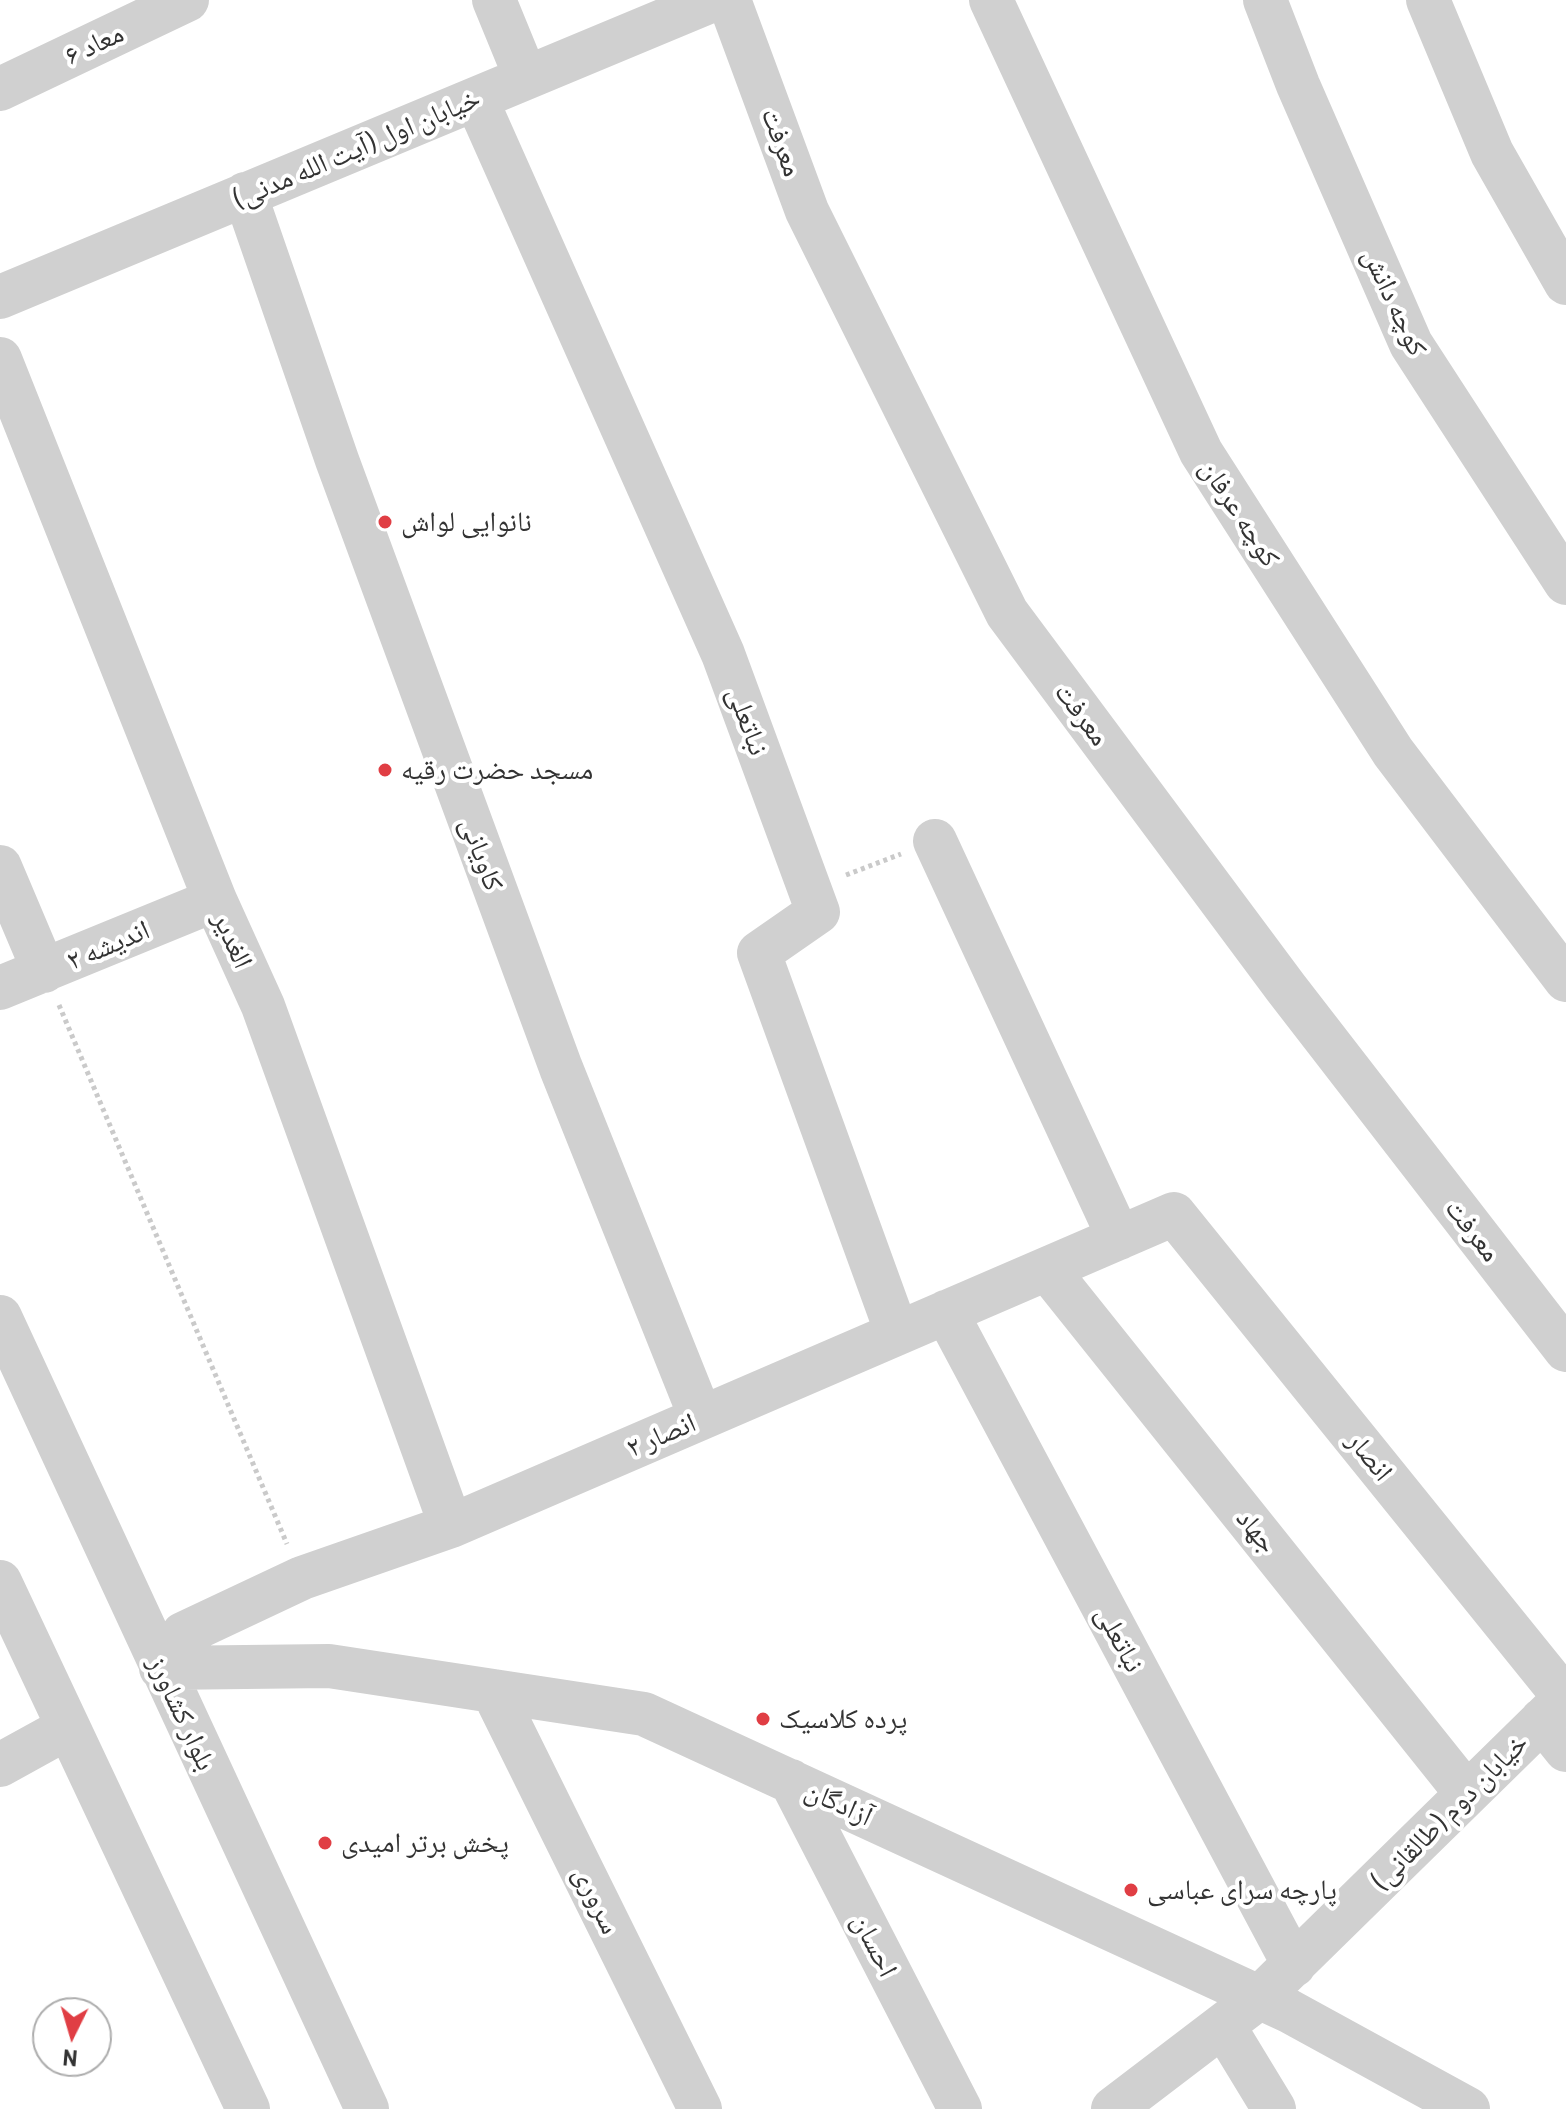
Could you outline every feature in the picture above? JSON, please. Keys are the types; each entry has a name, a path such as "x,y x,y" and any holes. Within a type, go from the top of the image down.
{"street":[{"name":"معاد ۶","path":"0,89 187,0"},
{"path":"494,0 526,78"},
{"name":"خیابان اول (آیت الله مدنی)","path":"0,297 713,0"},
{"name":"معرفت","path":"729,0 807,211 1007,613 1286,988 1566,1350"},
{"name":"کوچه عرفان","path":"991,0 1201,452 1393,752 1566,980"},
{"name":"کوچه دانش","path":"1265,0 1298,85 1411,344 1566,583"},
{"path":"1428,0 1492,153 1566,283"},
{"name":"نباتعلی","path":"476,99 723,654 818,912 759,953 897,1333"},
{"name":"کاویانی","path":"245,194 337,460 561,1068 701,1418"},
{"name":"الغدیر","path":"0,359 215,900 263,1006 451,1526"},
{"path":"935,841 1119,1238"},
{"path":"0,867 44,971"},
{"name":"اندیشه ۲","path":"0,988 215,900"},
{"name":"انصار ۲","path":"161,1668 183,1634 302,1578 451,1526 1174,1214"},
{"name":"انصار","path":"1174,1214 1560,1716"},
{"name":"جهاد","path":"1047,1269 1467,1794"},
{"name":"نباتعلی","path":"946,1312 1294,1965"},
{"name":"بلوار کشاورز","path":"0,1317 367,2109"},
{"path":"0,1582 248,2109"},
{"name":"آزادگان","path":"161,1668 329,1666 644,1714 1260,1997 1468,2109"},
{"name":"سروری","path":"493,1691 700,2109"},
{"name":"خیابان دوم (طالقانی)","path":"1113,2109 1260,1997 1467,1794 1560,1716"},
{"path":"0,1765 67,1728"},
{"name":"احسان","path":"791,1781 960,2109"},
{"path":"1223,2025 1274,2109"}],"path":[{"path":"809,889 935,841"},
{"path":"44,971 302,1578"}],"place":[{"name":"نانوایی لواش","path":"385,522"},
{"name":"مسجد حضرت رقیه","path":"385,770"},
{"name":"پرده کلاسیک","path":"763,1719"},
{"name":"پخش برتر امیدی","path":"325,1843"},
{"name":"پارچه سرای عباسی","path":"1131,1890"}]}
